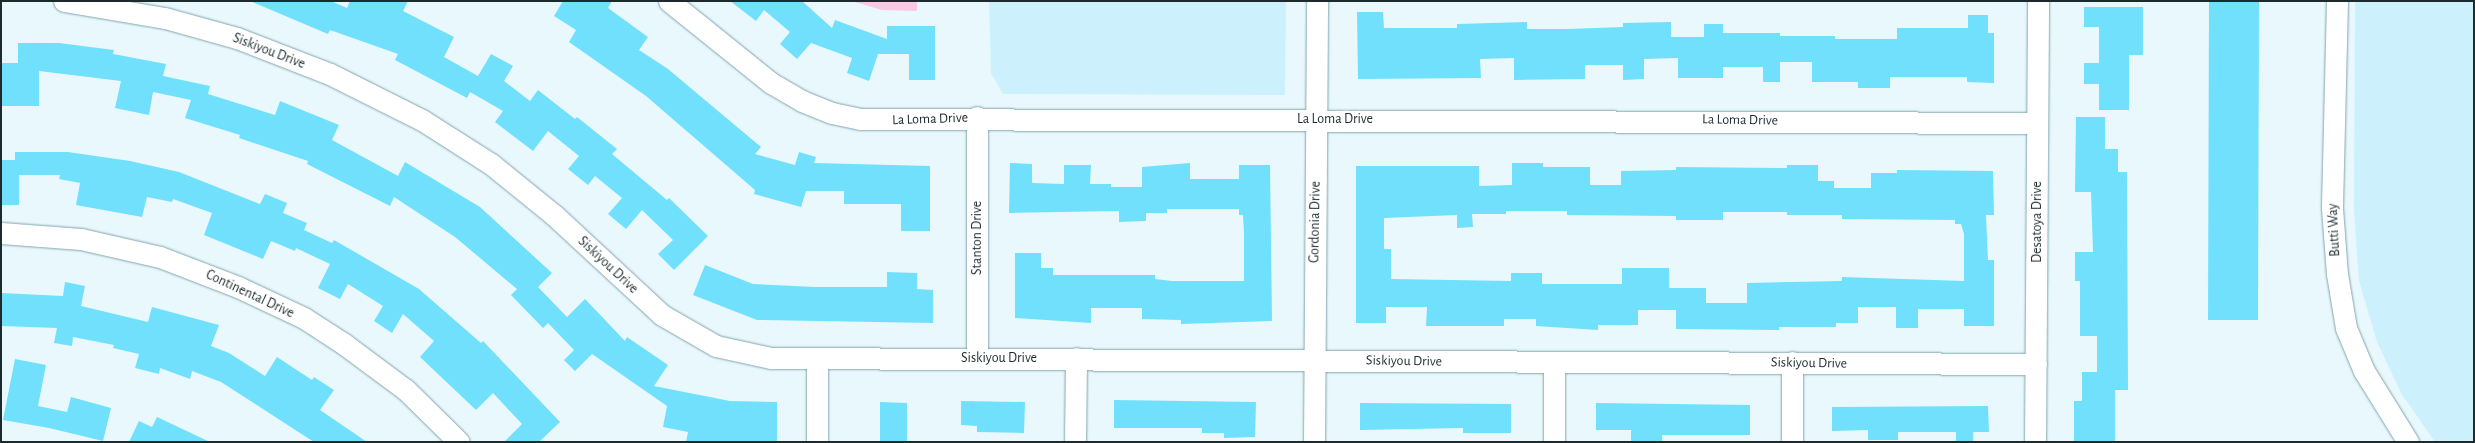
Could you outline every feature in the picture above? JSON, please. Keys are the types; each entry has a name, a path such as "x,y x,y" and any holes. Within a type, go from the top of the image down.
{"street":[{"name":"Siskiyou Drive","path":"64,1 120,6 237,38 330,74 422,120 491,164 554,215 662,314 688,332 716,346 771,358 2036,364"},
{"name":"La Loma Drive","path":"669,1 771,83 802,101 832,113 884,120 978,117 2037,123"},
{"name":"Gordonia Drive","path":"1314,442 1317,1"},
{"name":"Desatoya Drive","path":"2035,442 2038,1"},
{"name":"Butti Way","path":"2336,1 2332,208 2337,274 2346,328 2364,371 2408,442"},
{"name":"Stanton Drive","path":"978,117 978,358"},
{"name":"Continental Drive","path":"1,233 41,234 98,243 160,257 238,287 304,318 344,344 406,390 459,442"},
{"path":"817,358 817,442"},
{"path":"1075,442 1076,358"},
{"path":"1554,362 1554,442"},
{"path":"1792,362 1792,442"}],"shaded area":[{"path":"851,1 917,1 917,11 882,10"},
{"path":"989,1 1286,1 1285,95 1003,94 991,73"},
{"path":"2355,1 2474,1 2474,442 2435,442 2401,393 2377,342 2359,281 2354,211"}],"building":[{"path":"250,1 331,1 347,8 350,1 408,1 403,11 454,37 444,57 478,76 491,54 513,66 504,81 530,101 538,90 575,119 577,117 617,149 612,154 667,200 669,198 708,236 674,270 658,254 673,240 642,210 626,229 608,214 622,198 595,176 588,185 568,169 579,156 548,131 533,151 495,122 503,111 470,92 467,98 395,60 398,54 330,30 328,34"},
{"path":"563,1 612,1 608,8 648,37 639,50 668,69 761,147 755,154 795,165 799,152 816,157 814,163 930,166 930,231 901,231 901,204 844,204 844,191 806,191 801,207 754,194 755,190 646,96 569,42 576,30 554,16"},
{"path":"730,1 802,1 832,28 835,20 887,39 887,26 935,26 935,80 909,80 909,54 878,54 869,81 847,73 852,58 811,43 797,59 780,44 790,32 764,10 756,21"},
{"path":"2209,1 2259,1 2258,320 2208,320"},
{"path":"2084,7 2143,7 2143,55 2129,55 2129,110 2099,110 2099,84 2084,84 2084,63 2099,63 2099,27 2084,27"},
{"path":"1357,12 1383,12 1384,28 1457,28 1457,24 1527,22 1527,29 1568,29 1623,27 1623,23 1671,22 1671,37 1704,37 1704,24 1723,24 1723,33 1780,33 1780,36 1835,36 1835,39 1897,39 1897,28 1968,28 1968,15 1988,15 1988,33 1994,33 1994,83 1967,82 1967,77 1890,77 1890,88 1858,88 1858,82 1812,82 1812,62 1780,62 1780,82 1763,82 1763,67 1723,67 1723,78 1678,78 1678,58 1644,59 1644,79 1623,80 1623,65 1585,65 1585,79 1514,80 1514,58 1480,59 1481,78 1358,79"},
{"path":"18,43 59,43 114,50 113,54 166,64 163,76 210,86 208,94 275,115 280,101 339,125 332,140 398,176 405,162 480,207 552,273 538,287 567,317 585,299 625,341 627,337 668,365 654,386 730,401 777,402 777,442 686,442 688,432 663,427 667,406 592,354 575,371 564,360 574,350 548,323 543,328 511,295 517,289 455,237 394,197 390,206 307,164 308,161 239,138 240,135 185,118 191,100 153,92 149,115 115,108 121,81 39,71 39,106 1,106 1,63 18,63"},
{"path":"2076,117 2105,117 2105,149 2118,149 2118,172 2127,172 2128,390 2115,390 2115,442 2074,442 2074,401 2082,401 2082,372 2097,372 2097,336 2080,336 2080,281 2075,281 2075,252 2093,252 2091,192 2075,192"},
{"path":"15,152 68,152 130,161 179,172 260,204 265,194 287,203 283,213 307,223 304,230 332,243 334,240 419,289 481,343 483,341 560,422 539,442 504,442 522,424 493,393 476,410 420,357 434,341 403,314 392,333 374,321 383,306 348,284 340,299 318,288 330,264 296,248 295,251 271,241 263,259 204,235 212,213 173,199 172,202 147,197 142,217 76,205 80,183 59,179 60,175 19,175 19,205 1,205 1,160 15,160"},
{"path":"1010,163 1032,164 1032,183 1064,184 1064,165 1091,165 1090,184 1111,184 1111,187 1142,187 1142,167 1190,163 1190,179 1239,179 1239,165 1270,165 1272,321 1181,324 1181,320 1142,319 1142,308 1091,308 1091,323 1015,318 1015,253 1041,253 1041,268 1053,268 1053,275 1155,275 1155,279 1172,281 1244,281 1244,233 1243,215 1239,215 1239,209 1167,209 1167,213 1146,213 1146,221 1119,222 1119,211 1009,213"},
{"path":"1512,163 1543,163 1543,167 1590,167 1590,185 1621,185 1621,171 1676,170 1676,167 1787,168 1787,165 1818,165 1818,181 1834,181 1834,188 1871,188 1871,173 1897,173 1897,170 1993,171 1994,215 1986,215 1988,260 1994,260 1994,326 1964,326 1964,309 1918,309 1918,328 1896,328 1896,307 1858,307 1858,323 1836,323 1836,327 1779,327 1779,330 1676,329 1676,310 1638,310 1638,325 1598,325 1598,330 1536,326 1536,319 1504,319 1504,326 1426,326 1427,307 1386,307 1386,323 1356,323 1356,166 1479,166 1479,186 1512,185","holes":["1506,211 1567,211 1567,215 1676,216 1676,220 1723,220 1723,212 1787,212 1787,215 1842,215 1842,219 1955,220 1955,224 1961,224 1964,234 1964,281 1842,277 1842,281 1747,283 1747,303 1706,303 1706,288 1669,288 1669,268 1622,268 1622,284 1542,284 1542,273 1511,273 1511,281 1391,279 1391,249 1384,249 1384,218 1457,215 1457,228 1473,227 1472,214 1506,214"]},
{"path":"705,265 753,284 815,287 887,287 887,272 917,273 917,289 933,290 933,323 757,320 693,295"},
{"path":"65,282 85,286 81,306 148,322 152,307 219,325 211,346 229,353 265,376 277,357 312,380 314,377 334,390 320,410 367,442 314,442 221,382 192,371 190,379 160,368 159,374 135,368 139,354 113,348 114,345 73,337 72,346 54,343 57,328 1,326 1,293 63,296"},
{"path":"15,359 46,365 38,406 67,412 71,397 111,408 103,441 49,428 3,420"},
{"path":"1114,400 1256,402 1255,437 1224,438 1224,433 1202,433 1202,428 1114,428"},
{"path":"961,401 1025,402 1024,433 977,432 977,426 961,425"},
{"path":"880,402 907,403 907,442 880,442"},
{"path":"1360,403 1511,404 1511,433 1463,433 1463,428 1360,430"},
{"path":"1596,403 1750,405 1750,435 1662,435 1662,442 1631,442 1631,430 1596,430"},
{"path":"1988,406 1989,432 1973,432 1973,442 1956,442 1956,432 1898,432 1898,440 1868,440 1868,430 1832,431 1832,407"},
{"path":"157,417 210,442 129,442 139,421 152,427"}]}
